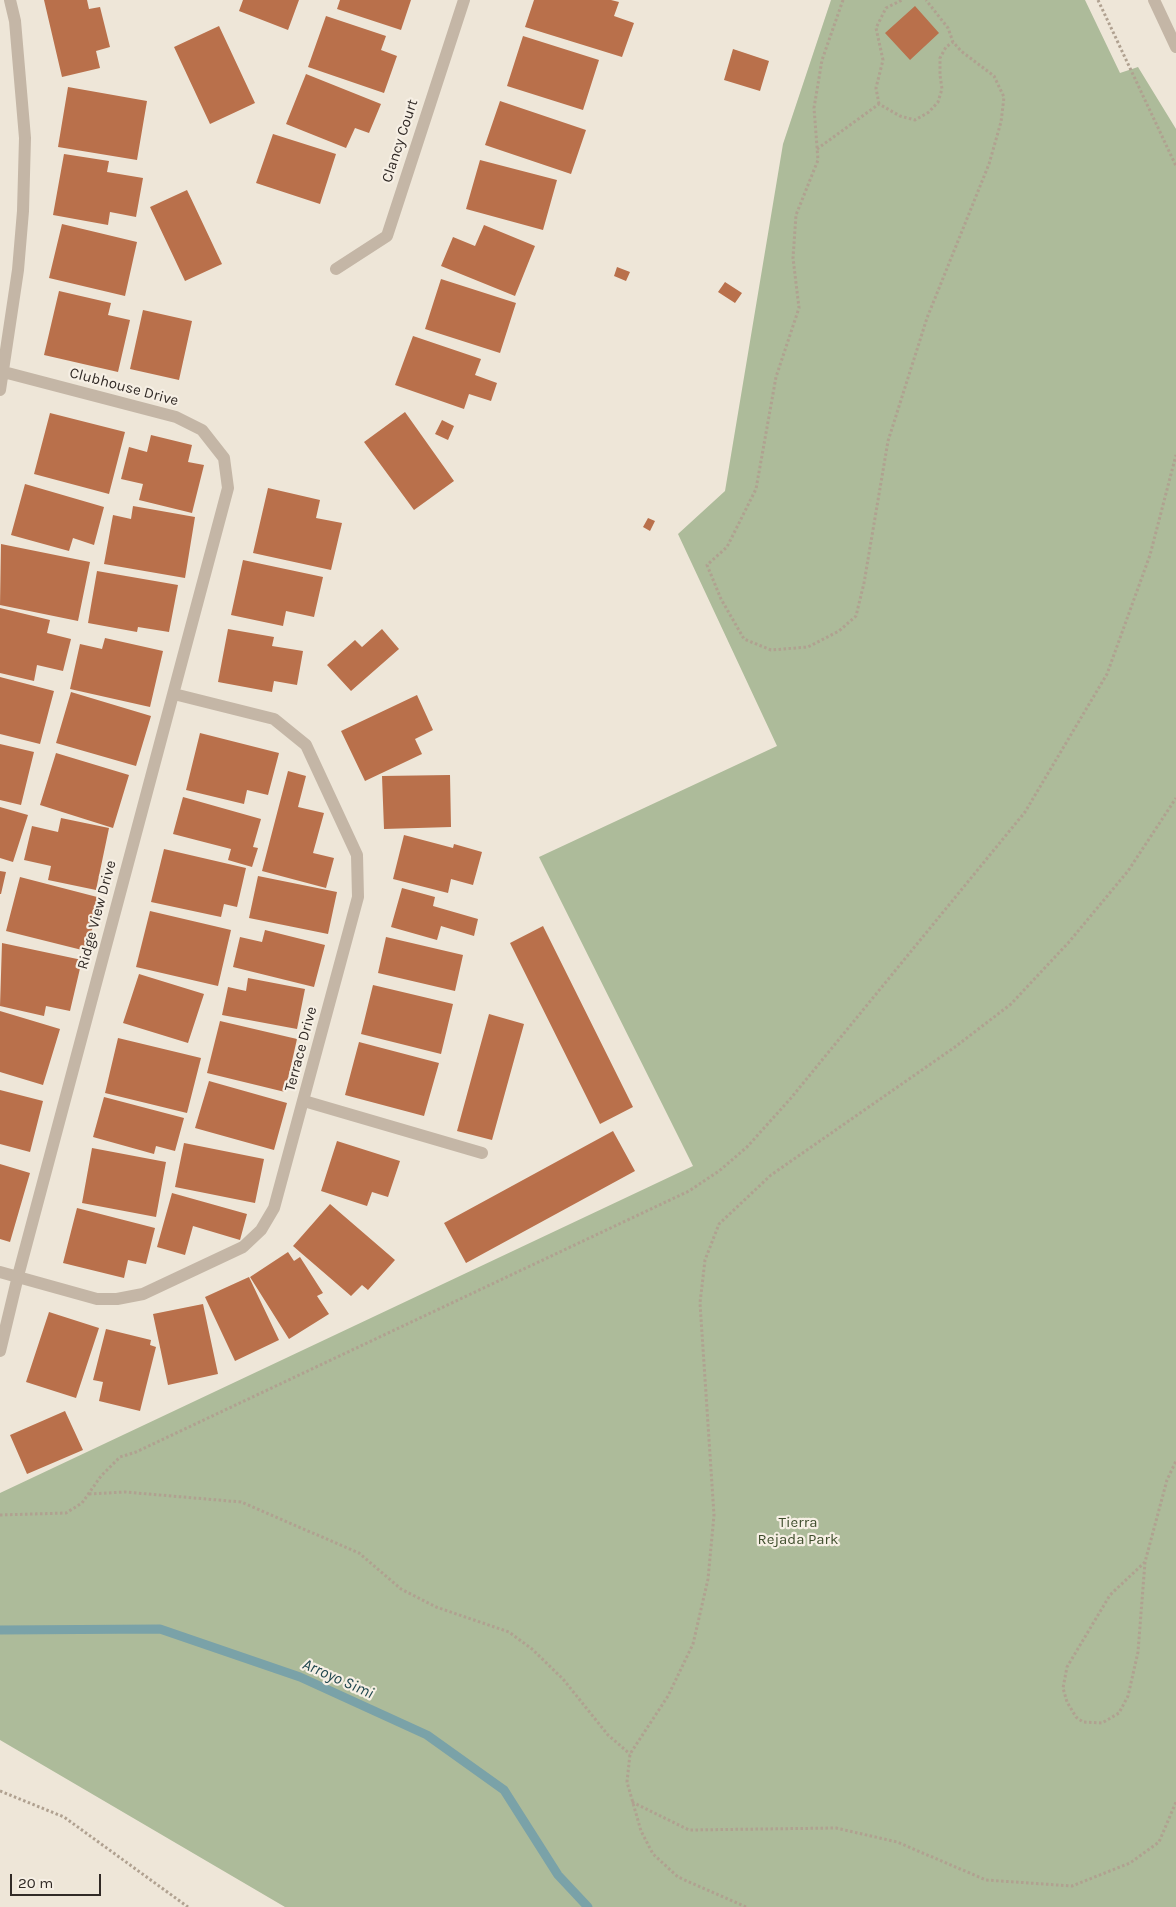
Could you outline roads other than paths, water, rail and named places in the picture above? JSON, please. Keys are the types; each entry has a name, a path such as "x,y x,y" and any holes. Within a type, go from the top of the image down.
{"street":[{"path":"0,390 18,270 23,211 25,147 15,21 10,0"},
{"name":"Clancy Court","path":"336,269 387,236 464,0"},
{"path":"1154,0 1176,47"},
{"name":"Clubhouse Drive","path":"2,372 176,417 202,430 224,458 228,488"},
{"name":"Ridge View Drive","path":"0,1352 18,1276 228,488"},
{"name":"Terrace Drive","path":"0,1272 97,1299 117,1299 143,1294 243,1247 261,1230 274,1208 358,897 357,855 306,745 274,720 174,694"},
{"path":"304,1101 482,1153"}],"waterway":[{"name":"Arroyo Simi","path":"0,1630 160,1629 300,1677 427,1735 504,1790 558,1875 588,1907"}],"park label":[{"name":"Tierra Rejada Park","path":"798,1532"}]}
